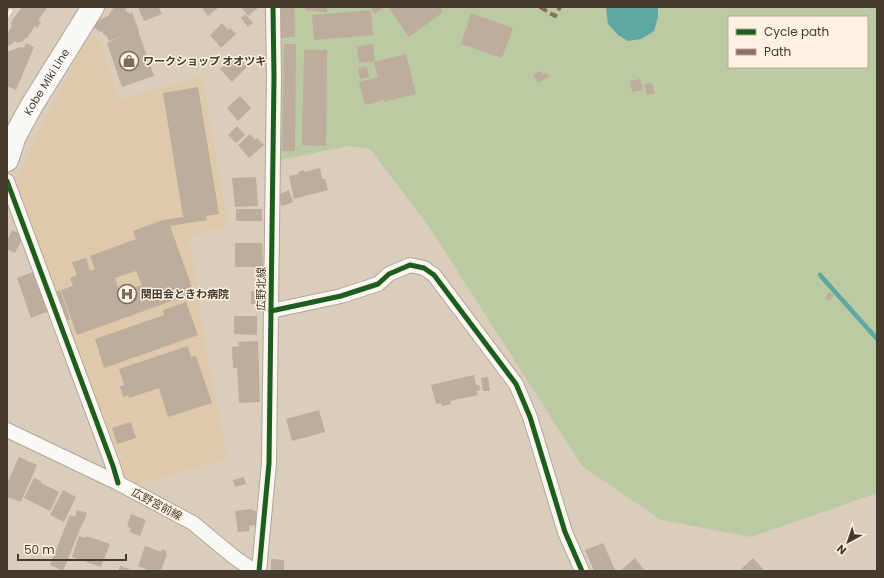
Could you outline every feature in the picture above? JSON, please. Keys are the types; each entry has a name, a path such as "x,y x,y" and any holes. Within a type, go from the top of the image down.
{"main road":[{"name":"Kobe Miki Line","path":"7,160 15,136 93,7"}],"street":[{"name":"広野北線","path":"259,571 269,463 272,326 274,77 273,7"},
{"path":"7,181 118,483"},
{"path":"271,311 340,296 378,284 389,274 410,265 424,268 434,276 516,384 530,417 565,532 582,571"},
{"name":"広野宮前線","path":"7,430 118,483 193,523 234,557 254,571"}],"shaded area":[{"name":"関田会ときわ病院","path":"91,34 100,40 119,101 202,75 228,226 189,236 207,353 227,459 129,487 123,481 15,181 23,167 40,128"}],"green space":[{"path":"278,7 877,7 877,493 751,537 661,520 582,466 430,228 370,149 348,146 276,161"}],"water":[{"path":"606,7 658,7 658,17 654,31 641,39 628,41 618,35 608,24"}],"building":[{"path":"22,7 48,7 38,20 41,22 37,28 35,26 26,39 25,38 23,41 17,43 15,41 9,46 7,44 7,34 12,26 11,24 13,19"},
{"path":"114,7 128,7 125,10 130,14 132,12 154,76 122,87 107,43 123,36 109,41 102,31 100,32 92,26 99,18 101,19 108,16"},
{"path":"138,7 159,7 162,14 144,21"},
{"path":"201,7 219,7 208,16"},
{"path":"241,7 259,7 248,16"},
{"path":"281,7 294,7 295,37 281,38"},
{"path":"306,7 327,7 327,12 305,10"},
{"path":"370,7 384,7 375,14"},
{"path":"388,7 440,7 443,12 409,37"},
{"path":"371,10 373,35 314,40 312,15"},
{"path":"471,13 513,28 502,58 461,44"},
{"path":"245,14 253,23 248,27 241,18"},
{"path":"222,23 228,30 230,28 236,34 221,48 210,35"},
{"path":"26,43 34,47 16,90 7,86 7,52 21,47 24,48"},
{"path":"284,44 296,44 295,151 282,151"},
{"path":"373,44 375,61 359,63 357,47"},
{"path":"304,50 327,50 326,146 302,145"},
{"path":"406,54 416,94 365,105 359,82 378,77 374,62"},
{"path":"233,57 239,63 241,61 247,67 232,82 220,69"},
{"path":"367,66 369,77 360,79 358,68"},
{"path":"541,71 543,75 546,73 549,77 538,83 533,75"},
{"path":"640,79 643,90 632,92 630,81"},
{"path":"652,83 655,93 647,95 644,84"},
{"path":"198,87 219,214 206,216 207,220 170,226 193,290 190,291 191,294 77,335 61,290 73,286 70,278 77,275 72,262 86,258 90,271 95,269 90,256 136,239 133,231 163,220 183,217 163,93","holes":["136,271 142,285 120,293 115,278"]},
{"path":"240,96 251,108 238,121 227,108"},
{"path":"237,126 245,135 236,143 228,135"},
{"path":"250,134 255,140 257,138 264,145 249,158 238,145"},
{"path":"320,168 322,179 325,179 328,190 294,199 289,176 299,174 298,172 304,170 304,172"},
{"path":"256,177 258,206 235,207 232,178"},
{"path":"289,190 293,202 282,206 278,195"},
{"path":"236,209 262,209 262,221 236,221"},
{"path":"12,230 24,236 15,253 7,249 7,241"},
{"path":"235,243 262,243 263,267 235,267"},
{"path":"35,271 49,311 31,318 17,278"},
{"path":"60,290 70,319 66,321 56,292"},
{"path":"251,291 262,291 262,304 251,304"},
{"path":"829,292 834,295 829,301 825,298"},
{"path":"186,302 198,335 104,368 95,339 164,315 163,310"},
{"path":"234,316 257,316 257,335 234,334"},
{"path":"258,341 260,402 239,403 237,368 233,368 232,347 239,346 238,342"},
{"path":"188,346 191,357 196,356 212,403 168,417 159,388 129,398 128,395 123,397 120,386 124,385 119,369"},
{"path":"474,375 476,385 479,385 480,390 477,391 478,395 450,401 451,404 442,406 441,403 436,404 431,385"},
{"path":"488,377 490,391 483,391 481,378"},
{"path":"319,410 325,432 292,441 286,419"},
{"path":"131,422 136,438 117,444 112,428"},
{"path":"19,457 37,465 21,502 7,497 7,484"},
{"path":"244,477 246,484 235,487 233,480"},
{"path":"34,478 59,492 50,511 24,498"},
{"path":"63,490 76,497 64,522 50,515"},
{"path":"252,509 253,511 256,511 256,525 249,526 250,531 238,532 235,511"},
{"path":"77,510 87,513 63,571 50,565 70,515 75,517"},
{"path":"131,514 146,520 140,536 130,532 131,528 127,526"},
{"path":"79,536 86,538 87,536 110,544 101,567 72,557"},
{"path":"603,543 615,570 614,571 594,571 585,550"},
{"path":"145,546 161,552 162,549 166,551 167,554 161,571 151,571 138,566"},
{"path":"635,558 645,571 620,571"},
{"path":"753,558 765,571 739,571"},
{"path":"271,559 284,560 284,571 271,571"},
{"path":"120,566 132,570 118,571"}],"waterway":[{"path":"820,275 877,339"}],"railway":[{"path":"7,17 13,7"}],"marked path":[{"path":"540,7 555,16 560,7"}],"cycle path":[{"path":"259,571 269,463 274,77 273,7"},
{"path":"7,181 118,483"},
{"path":"271,311 341,296 378,284 389,274 410,265 424,268 434,275 516,384 530,417 565,532 582,571"}],"place":[{"name":"ワークショップ オオツキ","path":"129,61"},
{"name":"関田会ときわ病院","path":"127,294"}]}
